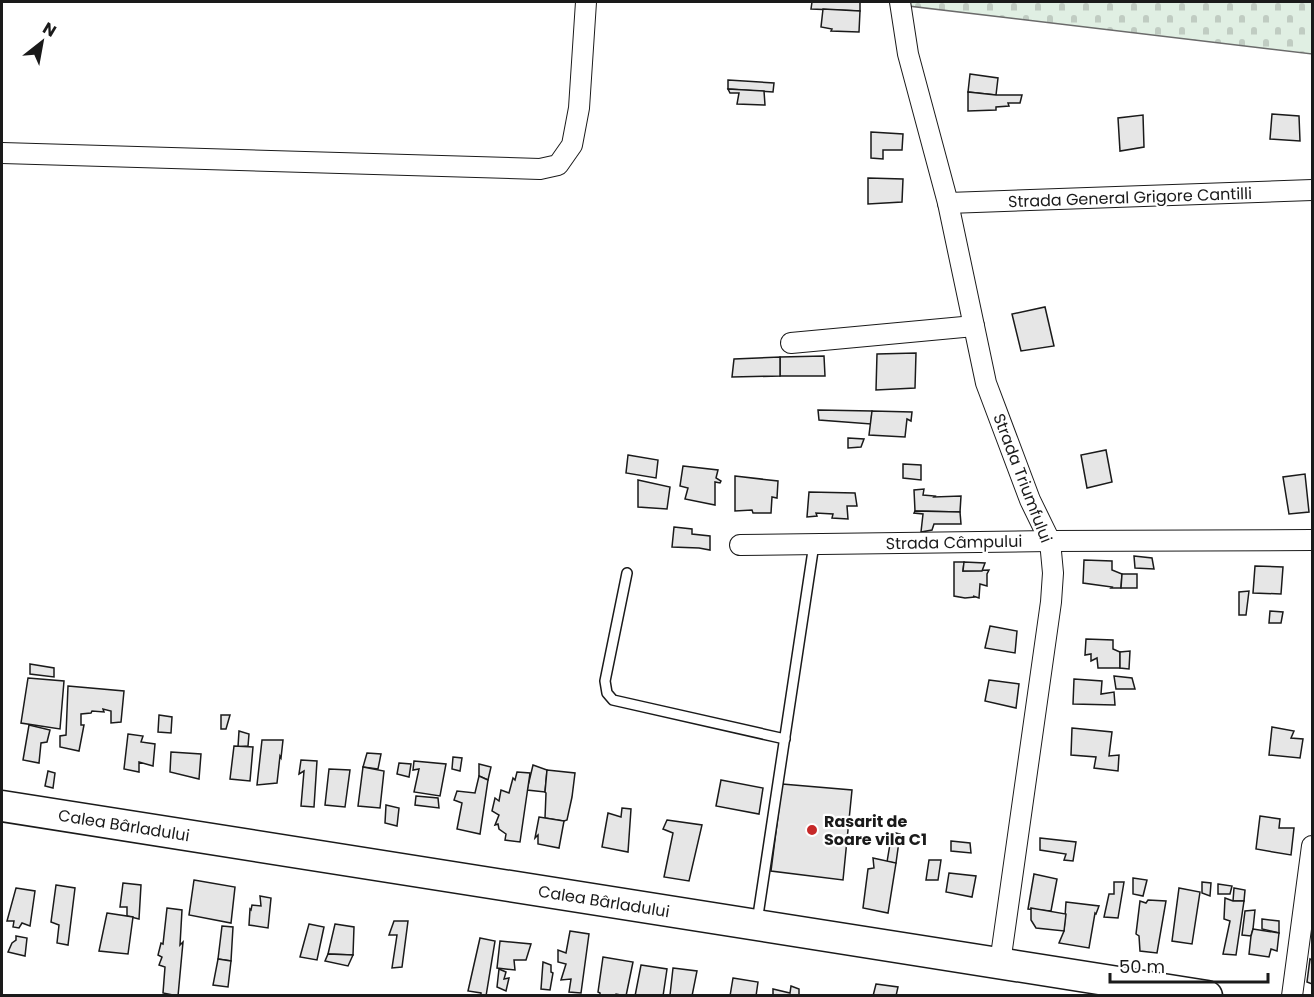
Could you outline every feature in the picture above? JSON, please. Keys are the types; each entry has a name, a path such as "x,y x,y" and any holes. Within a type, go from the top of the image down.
{"main road":[{"name":"Calea Bârladului","path":"2,806 1207,996"}],"street":[{"path":"2,153 540,169 558,165 573,145 579,108 586,2"},
{"name":"Strada Triumfului","path":"900,2 908,54 948,203 986,383 1030,500 1050,541 1053,573 1051,602 1000,963"},
{"name":"Strada General Grigore Cantilli","path":"948,203 1312,190"},
{"path":"791,343 974,326"},
{"name":"Strada Câmpului","path":"740,545 1312,540"},
{"path":"1292,996 1312,846"}],"lane":[{"path":"757,925 814,544"},
{"path":"627,573 605,681 607,693 613,700 785,739"}],"green space":[{"path":"900,2 1312,2 1312,54 900,5"}],"building":[{"path":"812,2 860,2 860,11 811,9"},
{"path":"823,9 860,11 859,32 831,31 832,29 821,27"},
{"path":"970,74 998,78 996,95 968,92"},
{"path":"728,80 774,83 773,92 728,89"},
{"path":"728,89 764,91 765,105 737,104 739,93 730,93"},
{"path":"968,92 1022,95 1020,103 1008,103 1009,106 996,107 996,110 968,111"},
{"path":"1272,114 1299,116 1300,141 1270,139"},
{"path":"1143,115 1144,147 1120,151 1118,118"},
{"path":"871,132 903,134 902,150 883,150 883,159 871,158"},
{"path":"868,178 903,179 902,202 868,204"},
{"path":"1045,307 1054,346 1021,351 1012,314"},
{"path":"916,353 915,388 876,390 877,354"},
{"path":"824,356 825,376 780,376 780,357"},
{"path":"780,357 780,376 732,377 734,359"},
{"path":"818,410 872,411 871,424 819,420"},
{"path":"872,411 912,412 911,421 907,419 905,437 869,435"},
{"path":"848,438 864,439 861,447 848,448"},
{"path":"1106,450 1112,482 1087,488 1081,455"},
{"path":"628,455 658,460 656,478 626,473"},
{"path":"903,464 921,465 921,480 903,478"},
{"path":"683,466 718,470 716,478 721,481 720,483 715,482 715,505 685,499 688,488 680,486"},
{"path":"1305,474 1309,512 1289,514 1283,477"},
{"path":"735,476 778,481 777,498 772,497 771,513 753,513 752,510 735,511"},
{"path":"638,480 670,487 667,509 638,507"},
{"path":"924,489 923,495 961,496 960,512 915,511 914,490"},
{"path":"809,492 855,493 857,506 847,506 848,519 832,518 833,514 816,513 817,516 807,517"},
{"path":"915,511 960,512 961,524 934,524 932,530 921,532 923,514 914,513"},
{"path":"674,527 692,529 692,534 710,536 710,550 672,547"},
{"path":"1134,556 1152,558 1154,569 1135,568"},
{"path":"1084,560 1112,561 1112,570 1122,574 1121,588 1083,583"},
{"path":"954,562 964,562 963,571 989,570 987,586 980,584 979,598 954,596"},
{"path":"964,562 985,563 982,571 963,571"},
{"path":"1255,566 1283,567 1281,594 1253,593"},
{"path":"1122,574 1137,574 1137,588 1121,588"},
{"path":"1249,591 1246,615 1239,615 1239,592"},
{"path":"1270,611 1283,612 1281,623 1269,623"},
{"path":"990,626 1017,631 1015,653 985,648"},
{"path":"1086,639 1113,640 1113,649 1120,652 1120,668 1098,668 1097,658 1091,661 1091,654 1085,655"},
{"path":"1130,651 1129,669 1120,668 1120,652"},
{"path":"30,664 54,668 54,677 30,674"},
{"path":"1114,676 1132,678 1135,689 1116,689"},
{"path":"28,678 64,681 60,729 21,723"},
{"path":"1074,679 1102,681 1101,694 1114,692 1115,705 1073,704"},
{"path":"989,680 1019,684 1016,708 985,701"},
{"path":"68,686 124,691 121,722 111,723 111,711 103,709 104,712 92,711 81,714 81,725 84,725 79,751 60,747 60,736 66,735"},
{"path":"159,715 172,717 171,733 158,732"},
{"path":"221,715 230,715 226,729 221,729"},
{"path":"29,725 50,730 47,742 41,743 39,763 23,760"},
{"path":"1272,727 1294,731 1291,738 1303,739 1300,758 1269,755"},
{"path":"1072,728 1112,732 1109,756 1119,755 1118,771 1094,768 1096,757 1071,755"},
{"path":"239,731 249,734 248,746 238,747"},
{"path":"128,734 143,736 141,742 155,744 153,766 139,762 139,772 124,769"},
{"path":"262,740 283,740 277,783 257,785"},
{"path":"234,746 253,747 250,781 230,779"},
{"path":"171,752 201,754 199,779 170,772"},
{"path":"367,753 381,754 378,769 363,767"},
{"path":"453,757 462,758 460,771 452,769"},
{"path":"301,760 317,761 314,807 301,806 304,771 299,774"},
{"path":"414,761 446,764 440,796 414,792 419,769 413,770"},
{"path":"399,763 411,764 409,777 397,774"},
{"path":"479,764 491,767 488,780 479,776"},
{"path":"533,765 547,770 545,792 527,790"},
{"path":"363,767 384,771 380,808 358,806"},
{"path":"329,769 350,770 345,807 325,805"},
{"path":"547,770 575,773 567,820 545,818"},
{"path":"48,771 55,773 53,788 45,786"},
{"path":"517,772 530,773 520,842 505,840 506,834 499,829 498,824 495,825 499,815 492,811 495,798 499,801 501,790 509,793"},
{"path":"479,776 488,780 480,834 457,829 462,803 454,800 457,791 475,793"},
{"path":"721,780 763,788 759,814 716,806"},
{"name":"Rasarit de Soare vila C1","path":"782,784 852,790 843,880 771,871"},
{"path":"416,796 438,798 439,808 415,805"},
{"path":"386,805 399,808 397,826 385,823"},
{"path":"622,808 631,809 628,852 602,847 608,813 621,817"},
{"path":"1260,816 1280,819 1279,828 1294,828 1291,855 1256,849"},
{"path":"539,817 564,821 559,848 538,844 538,835 535,838"},
{"path":"667,820 702,825 689,881 664,877 673,833 663,829"},
{"path":"892,832 900,834 896,863 887,862"},
{"path":"1040,838 1076,842 1073,861 1064,860 1066,854 1040,850"},
{"path":"951,841 970,843 971,853 951,851"},
{"path":"873,858 896,863 888,913 863,908 868,869 874,868"},
{"path":"929,860 941,860 938,880 926,880"},
{"path":"949,873 976,876 972,897 946,892"},
{"path":"1034,874 1057,879 1051,911 1028,909"},
{"path":"1133,878 1147,880 1143,896 1133,894"},
{"path":"194,880 235,887 231,923 189,915"},
{"path":"1114,882 1124,882 1118,918 1104,917 1109,894 1114,894"},
{"path":"1202,882 1211,883 1210,896 1202,893"},
{"path":"123,883 141,885 139,919 127,916 127,907 120,907"},
{"path":"1218,884 1232,886 1230,894 1218,894"},
{"path":"56,885 75,888 68,945 57,943 59,925 51,922"},
{"path":"16,888 35,891 30,926 22,923 19,928 13,927 14,921 7,921"},
{"path":"1179,888 1200,892 1192,944 1172,941"},
{"path":"1234,888 1245,890 1244,901 1233,901"},
{"path":"260,896 271,898 268,928 249,925 250,909 252,905 261,906"},
{"path":"1225,898 1244,901 1236,955 1223,954 1230,921 1224,919"},
{"path":"1148,900 1166,901 1157,953 1140,951 1139,936 1136,934 1140,901 1146,903"},
{"path":"1066,902 1099,906 1095,913 1089,948 1059,943 1064,931"},
{"path":"167,908 182,910 180,945 183,942 178,996 163,993 165,967 159,965 162,957 158,955 161,943 163,944"},
{"path":"1031,908 1066,914 1064,931 1036,928 1031,920"},
{"path":"1255,910 1251,936 1242,935 1245,911"},
{"path":"107,913 133,917 128,954 99,951"},
{"path":"1262,919 1279,921 1279,933 1262,929"},
{"path":"394,921 408,921 402,967 392,968 397,935 389,935"},
{"path":"309,924 324,927 317,960 300,957"},
{"path":"335,924 354,927 353,955 328,954"},
{"path":"222,926 233,927 231,961 218,959"},
{"path":"1253,929 1279,933 1277,951 1271,949 1269,957 1249,954"},
{"path":"570,931 589,934 581,993 569,992 571,979 561,980 566,964 558,962 558,950 566,953"},
{"path":"16,936 27,938 25,956 8,952"},
{"path":"480,938 495,941 486,996 468,991"},
{"path":"500,941 531,944 526,960 514,960 515,970 497,968"},
{"path":"328,954 353,955 348,966 325,961"},
{"path":"603,957 633,962 626,996 616,994 615,996 600,996 598,992"},
{"path":"218,959 231,961 228,987 213,985"},
{"path":"1310,959 1312,960 1312,984 1307,982"},
{"path":"543,962 551,965 553,973 550,990 541,989"},
{"path":"641,965 667,969 663,996 635,996"},
{"path":"673,968 697,971 692,996 670,995"},
{"path":"499,969 506,972 504,979 509,978 506,991 497,987"},
{"path":"733,978 758,982 756,996 730,996"},
{"path":"876,984 898,987 896,996 873,996"},
{"path":"791,986 799,989 799,996 773,996 773,989 790,993"}],"place":[{"name":"Rasarit de Soare vila C1","path":"812,830"}]}
